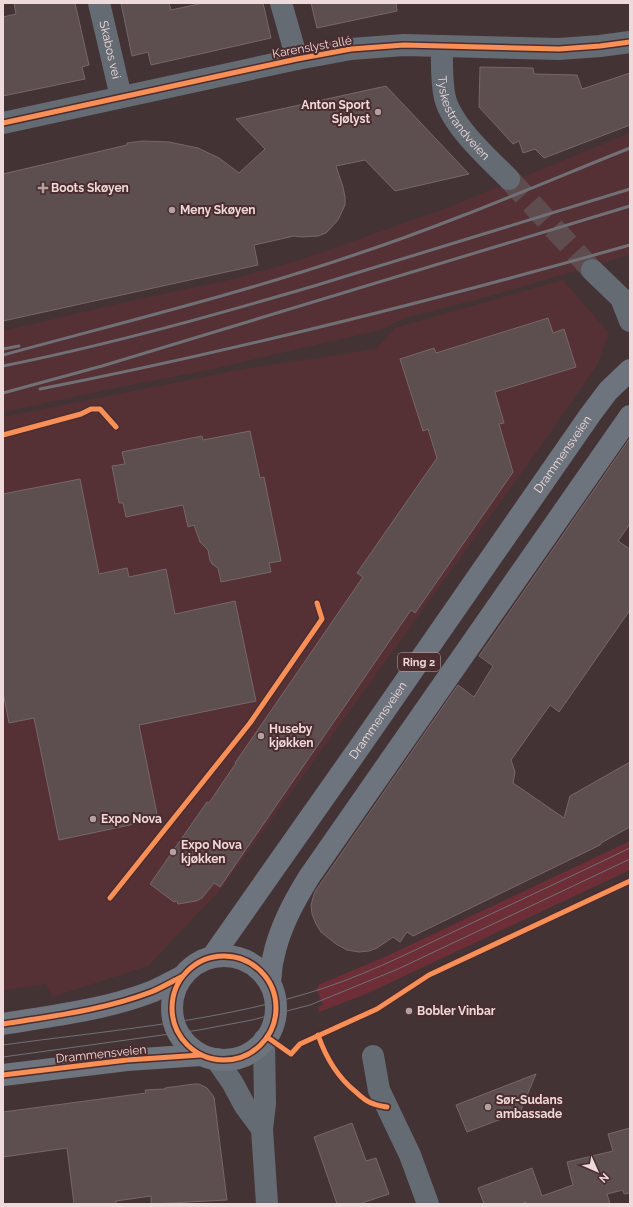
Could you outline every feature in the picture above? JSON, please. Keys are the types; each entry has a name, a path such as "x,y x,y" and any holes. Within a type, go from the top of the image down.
{"main road":[{"name":"Drammensveien","path":"212,957 590,415 608,391 630,370"},
{"name":"Ring 2","path":"270,983 272,960 279,937 293,904 309,878 630,416"},
{"path":"229,956 245,960 260,970 270,983 276,1003 276,1014 273,1026 264,1040 250,1053 239,1058 227,1060 208,1057 184,1042 178,1033 174,1022 172,1007 174,991 181,977 188,969 197,963 212,957 229,956"},
{"path":"3,1024 112,1004 150,992 181,977"},
{"name":"Drammensveien","path":"3,1075 127,1060 208,1057"}],"street":[{"name":"Skabos vei","path":"99,3 121,97"},
{"path":"282,3 297,59"},
{"name":"Karenslyst allé","path":"3,123 297,59 351,49 404,45 558,49 630,42"},
{"name":"Tyskestrandveien","path":"442,46 442,79 445,98 450,111 457,124 508,179"},
{"path":"592,270 625,301 630,321"},
{"path":"264,1040 265,1104 262,1129 267,1204"},
{"path":"373,1056 379,1090 410,1155 428,1204"},
{"path":"208,1057 232,1082 245,1106 262,1129"}],"shaded area":[{"path":"630,133 630,255 490,296 405,318 380,330 204,371 3,412 3,331 130,301 225,281 300,260 455,205"},
{"path":"563,280 609,333 597,365 543,443 222,888 148,966 52,997 46,984 3,990 3,417 244,369 376,349 395,328"},
{"path":"630,841 630,870 366,994 319,1012 318,1007 323,1005 316,988 319,987 318,985 387,956"}],"building":[{"path":"14,3 75,3 89,65 82,67 85,79 3,96 3,17 16,14"},
{"path":"121,3 169,3 171,10 203,3 263,3 271,38 151,65 148,52 132,56"},
{"path":"311,3 396,3 397,11 317,28"},
{"path":"480,67 533,68 534,74 577,75 582,89 630,73 630,125 544,158 535,149 523,153 519,141 513,144 479,107"},
{"path":"386,86 469,174 395,191 365,160 336,166 345,197 345,205 338,220 326,233 318,236 294,236 254,245 258,265 3,321 3,174 127,145 127,143 143,141 169,142 198,148 219,158 239,173 265,149 236,119"},
{"path":"548,318 553,333 564,329 576,367 495,392 504,423 499,424 513,472 415,613 411,610 220,887 214,883 202,898 196,901 178,904 177,901 174,902 150,884 207,802 209,803 363,577 357,573 437,458 428,429 423,431 400,359 434,348 436,353"},
{"path":"250,431 260,478 264,477 281,561 269,563 271,572 221,582 218,568 212,564 208,550 200,542 194,525 188,527 183,505 126,517 123,503 119,503 112,466 125,464 122,452 202,436 203,440"},
{"path":"630,438 630,524 618,541 630,549 630,610 559,712 550,705 511,760 515,772 513,783 564,818 570,796 630,762 630,827 601,843 600,845 413,936 407,932 400,942 393,937 377,948 359,952 347,950 336,944 321,932 312,914 311,905 316,890 458,685 474,697 493,666 479,656"},
{"path":"80,479 99,574 127,568 129,577 166,569 175,614 235,601 256,701 139,725 158,819 59,840 34,718 9,723 3,692 3,494"},
{"path":"536,1074 520,1112 467,1132 456,1105"},
{"path":"199,1084 207,1088 214,1097 227,1200 151,1204 151,1196 116,1201 116,1204 74,1204 67,1148 3,1157 3,1112 146,1093 145,1090 165,1089"},
{"path":"352,1123 366,1161 376,1158 389,1194 359,1204 337,1204 314,1137"},
{"path":"630,1128 630,1193 624,1194 623,1190 607,1194 610,1204 526,1204 526,1202 521,1204 484,1204 478,1188 532,1168 542,1196 573,1185 567,1162 613,1151 608,1134"}],"tunnel":[{"path":"509,179 592,270"}],"tram line":[{"path":"3,1045 193,1019 268,1004 305,994 363,974 630,848"},
{"path":"3,1057 199,1030 252,1020 310,1005 398,969 630,859"}],"railway":[{"path":"3,355 267,283 354,255 458,217 630,148"},
{"path":"3,366 81,349 237,308 314,286 630,189"},
{"path":"3,393 102,366 630,206"},
{"path":"40,389 263,341 484,285 630,245"},
{"path":"3,349 19,346"}],"cycle path":[{"path":"3,123 297,59 351,49 404,45 559,49 630,42"},
{"path":"3,435 81,414 91,409 100,409 116,427"},
{"path":"110,898 250,723 322,619 317,603"},
{"path":"267,1037 291,1054 300,1044 377,1009 429,975 630,881"},
{"path":"224,956 244,960 261,971 272,988 276,1008 272,1028 261,1045 244,1056 224,1060 204,1056 187,1045 176,1028 172,1008 176,988 187,971 204,960 224,956"},
{"path":"3,1024 78,1012 115,1003 151,992 181,977"},
{"path":"318,1035 325,1052 343,1080 367,1101 387,1107"},
{"path":"3,1075 127,1060 201,1055"}],"place":[{"name":"Anton Sport Sjølyst","path":"378,112"},
{"name":"Boots Skøyen","path":"43,188"},
{"name":"Meny Skøyen","path":"172,210"},
{"name":"Huseby kjøkken","path":"261,736"},
{"name":"Expo Nova","path":"93,819"},
{"name":"Expo Nova kjøkken","path":"173,852"},
{"name":"Bobler Vinbar","path":"409,1011"},
{"name":"Sør-Sudans ambassade","path":"488,1107"}]}
